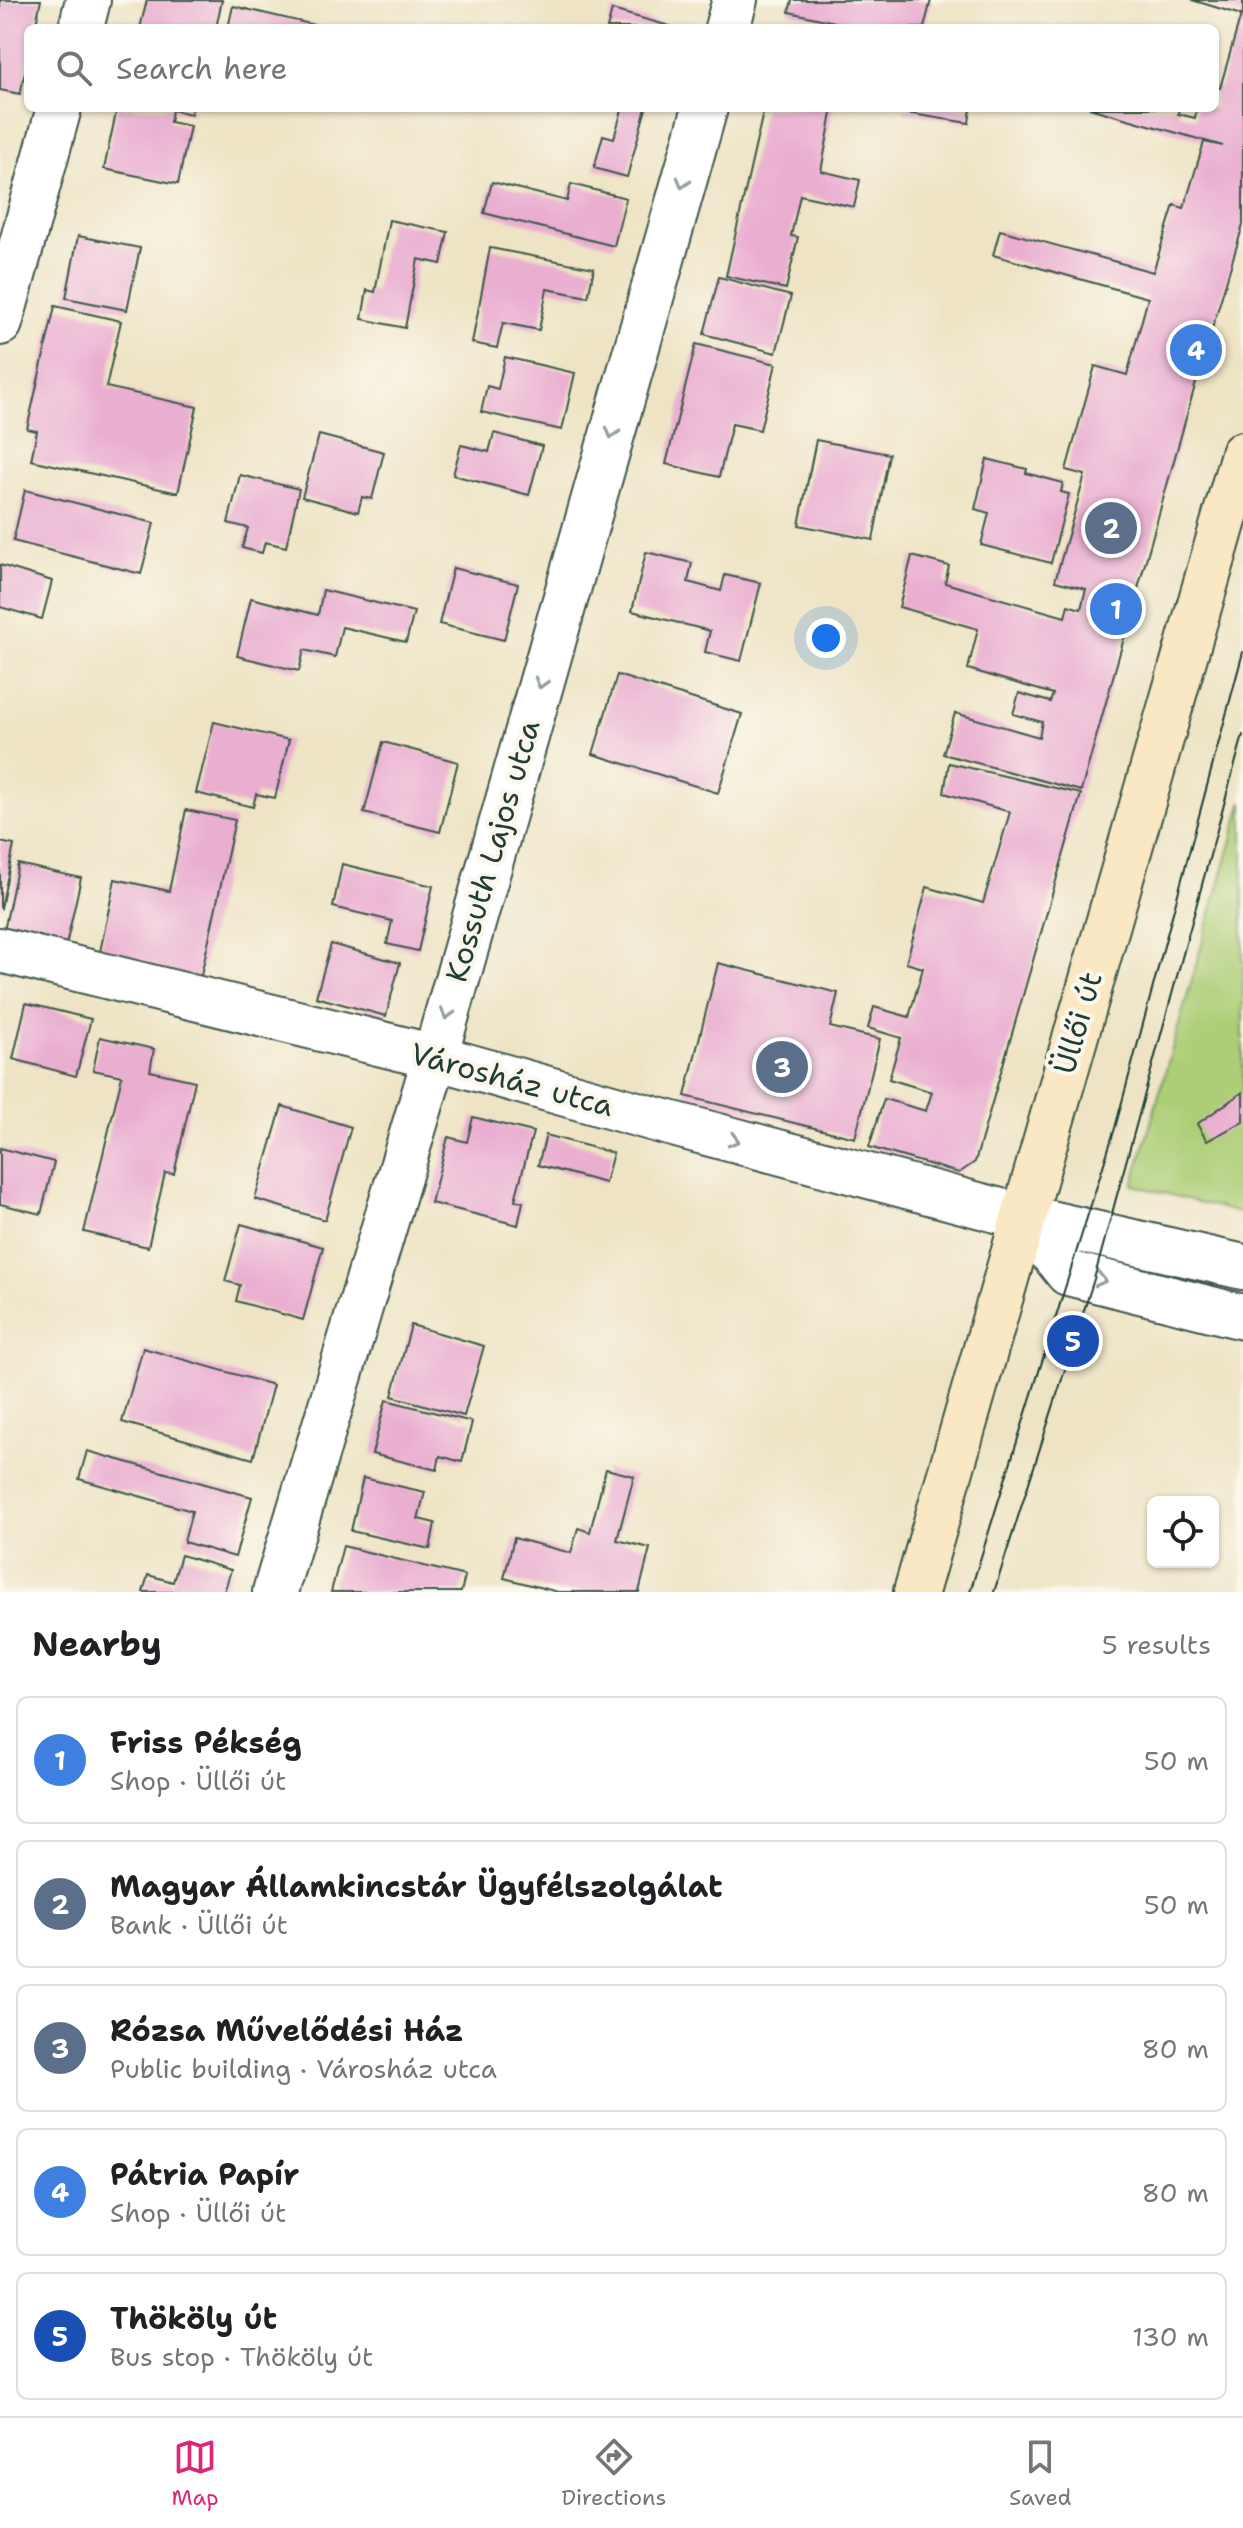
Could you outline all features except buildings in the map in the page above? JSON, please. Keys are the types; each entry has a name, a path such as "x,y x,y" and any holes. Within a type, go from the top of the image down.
{"main road":[{"name":"Üllői út","path":"916,1592 1243,454"}],"street":[{"path":"82,24 88,0"},
{"path":"728,24 735,0"},
{"path":"0,323 58,112"},
{"name":"Kossuth Lajos utca","path":"275,1592 435,1057 704,112"},
{"name":"Városház utca","path":"0,950 435,1057 1023,1217 1243,1267"},
{"path":"1023,1217 1068,1273 1243,1317"}],"green space":[{"path":"1243,801 1243,1214 1133,1185"}],"tram line":[{"path":"970,1592 1115,1128 1243,652"},
{"path":"994,1592 1094,1279 1243,735"}],"place":[{"name":"Pátria Papír","path":"1196,350"},
{"name":"Magyar Államkincstár Ügyfélszolgálat","path":"1111,528"},
{"name":"Friss Pékség","path":"1116,609"},
{"name":"Rózsa Művelődési Ház","path":"782,1067"},
{"name":"Thököly út","path":"1073,1341"}]}
